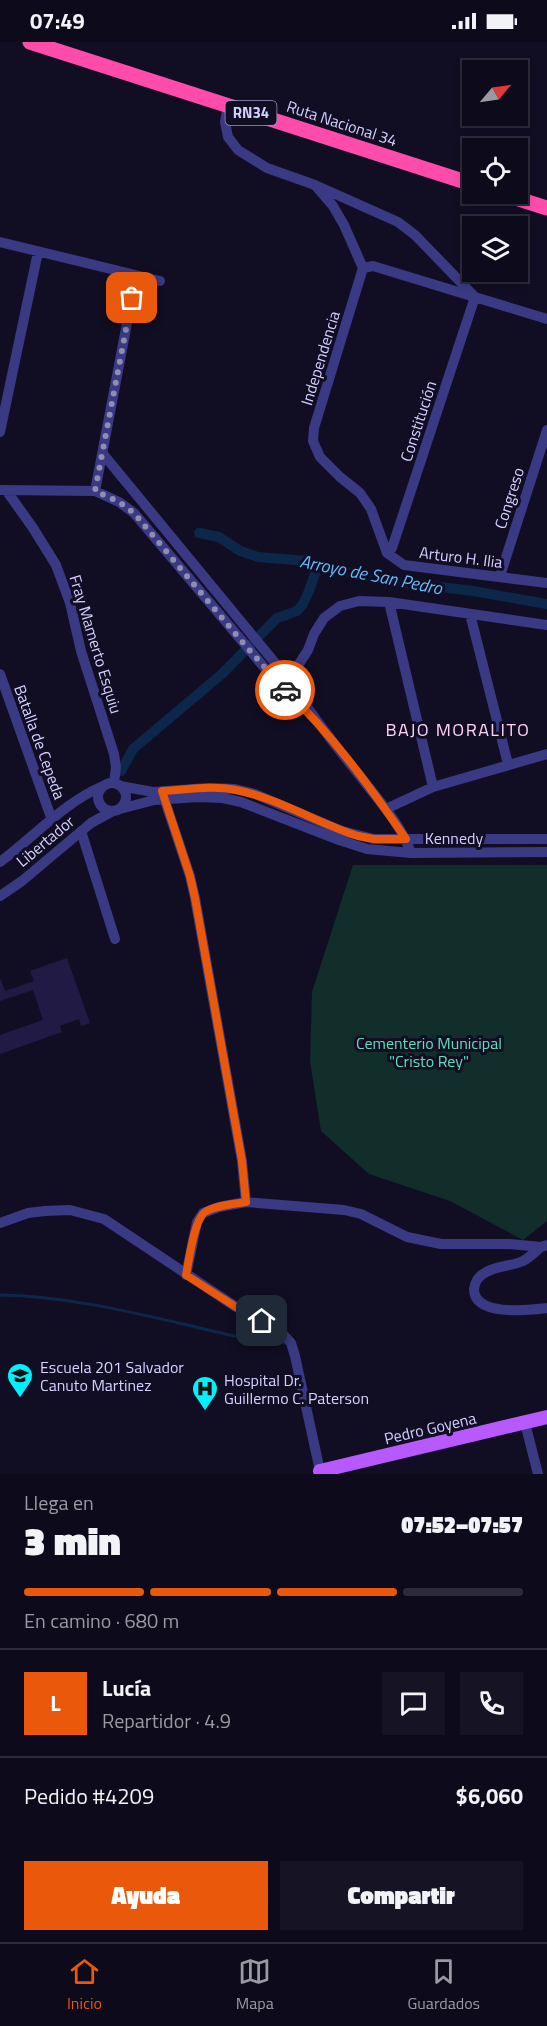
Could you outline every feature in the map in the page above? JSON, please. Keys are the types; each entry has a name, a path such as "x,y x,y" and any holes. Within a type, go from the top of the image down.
{"highway":[{"name":"Ruta Nacional 34","path":"30,42 462,181"},
{"path":"528,202 547,208"}],"main road":[{"name":"Pedro Goyena","path":"320,1473 547,1417"}],"street":[{"path":"228,106 225,122 228,137 238,150 267,168 315,185 398,222 416,235 475,297"},
{"path":"315,185 339,216 363,268 373,266 547,319"},
{"path":"0,242 160,281"},
{"path":"0,432 38,252"},
{"name":"Independencia","path":"363,268 314,428 313,441 320,457 360,493 370,509 387,553"},
{"path":"95,491 136,276"},
{"name":"Constitución","path":"387,553 392,548 475,297"},
{"name":"Congreso","path":"500,576 547,430"},
{"path":"103,454 253,636 273,669 386,809 406,839 411,853"},
{"path":"3,490 95,491 119,502 134,513 244,644 273,669 285,675 308,711"},
{"name":"Fray Mamerto Esquiu","path":"3,490 33,528 56,565 70,603 81,651 114,754 116,767 112,785"},
{"name":"Arturo H. Ilia","path":"387,553 404,565 547,583"},
{"path":"285,675 299,664 324,618 340,606 359,601 389,602 547,625"},
{"path":"389,602 433,787"},
{"path":"470,614 508,764"},
{"name":"Batalla de Cepeda","path":"0,675 52,820"},
{"path":"386,809 433,787 547,754"},
{"path":"112,785 126,796 123,806 116,810 103,808 98,800 99,791 112,785"},
{"name":"Kennedy","path":"112,785 163,795 224,798 241,802 357,846 382,852 547,852"},
{"name":"Libertador","path":"0,862 79,798 112,785"},
{"name":"Kennedy","path":"116,810 163,795 208,788 234,789 255,794 358,836 374,839 547,839"},
{"path":"163,795 195,898 240,1149 246,1202"},
{"name":"Libertador","path":"0,896 22,881 81,831 116,810"},
{"path":"81,831 115,939"},
{"path":"186,1275 198,1222 203,1213 219,1207 246,1202 344,1210 361,1214 407,1237 441,1244 544,1246"},
{"path":"0,1223 28,1213 70,1210 104,1219 186,1275 282,1333 291,1344 296,1356 320,1473"},
{"path":"544,1246 524,1260 499,1266 481,1275 475,1283 474,1293 479,1302 494,1308 506,1310 547,1308"},
{"path":"525,1423 538,1474"}],"green space":[{"name":"Cementerio Municipal \"Cristo Rey\"","path":"353,865 547,865 547,1221 523,1240 450,1201 369,1174 321,1131 310,1061 312,992"}],"building":[{"path":"67,958 90,1023 81,1026 79,1019 60,1026 62,1032 0,1054 0,1035 43,1020 33,990 0,1001 0,978 5,991 34,981 30,971"}],"waterway":[{"name":"Arroyo de San Pedro","path":"199,533 219,537 240,551 258,557 308,561 383,580 473,591 547,604"},
{"path":"121,771 133,749 223,673 277,618 297,611 309,591 318,565"},
{"path":"0,1295 46,1298 92,1305 248,1339 287,1343"}],"way so far":[{"path":"132,298 95,491 119,502 134,513 285,690"}],"place":[{"name":"Escuela 201 Salvador Canuto Martinez","path":"20,1399"},
{"name":"Hospital Dr. Guillermo C. Paterson","path":"205,1412"}],"district":[{"name":"BAJO MORALITO","path":"458,730"}],"route":[{"path":"262,1321 186,1275 198,1222 203,1213 219,1207 246,1202 242,1161 195,898 162,791 234,789 255,794 358,836 374,839 406,839 386,809 308,711 285,690"}]}
